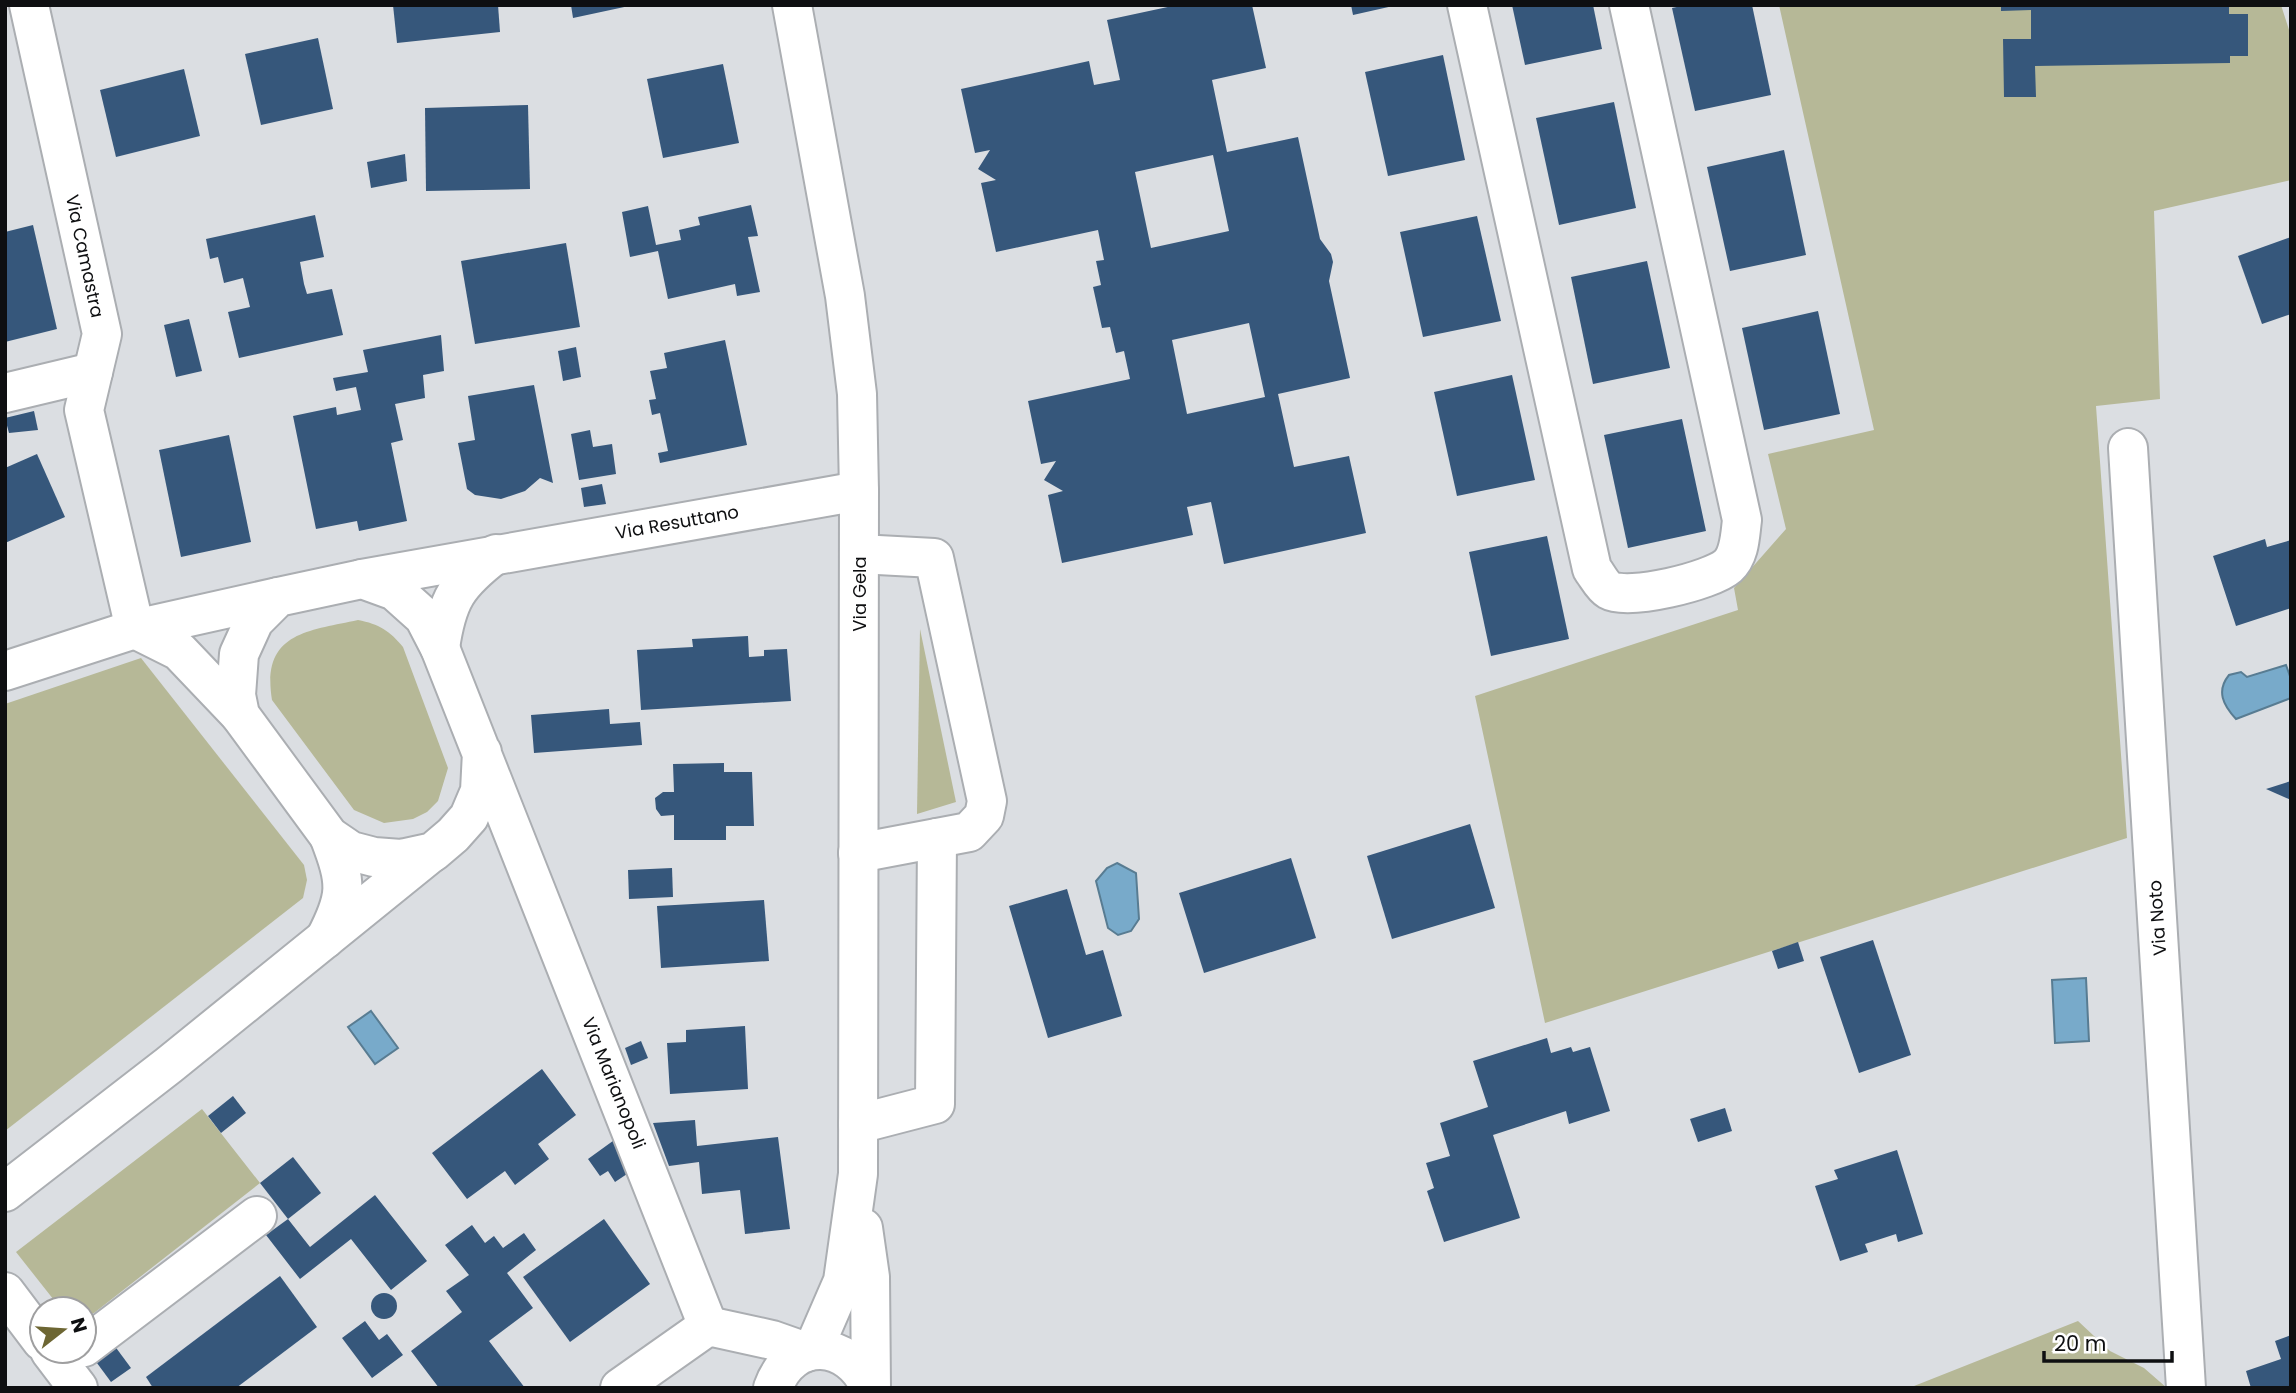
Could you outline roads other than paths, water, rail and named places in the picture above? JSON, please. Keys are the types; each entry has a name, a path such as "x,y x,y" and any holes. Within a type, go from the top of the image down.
{"street":[{"name":"Via Camastra","path":"29,5 102,334 84,410 135,629"},
{"name":"Via Gela","path":"792,5 845,296 857,394 857,1188"},
{"path":"1467,5 1592,569 1606,589 1626,596 1713,576 1730,564 1739,545 1742,520 1629,5"},
{"path":"5,393 93,372"},
{"name":"Via Noto","path":"2128,448 2186,1388"},
{"name":"Via Resuttano","path":"135,629 362,579 859,491"},
{"path":"440,648 443,626 456,589 496,554"},
{"path":"858,853 968,832 984,816 987,801 933,558 859,554"},
{"name":"Via Marianopoli","path":"362,579 395,590 424,617 440,648 527,861 700,1322"},
{"path":"240,715 236,695 239,654 254,621 278,597"},
{"path":"5,671 135,629 179,651 240,715 329,836 340,866 344,893 341,908 324,941"},
{"path":"5,1192 169,1065 433,852 469,817 480,791 482,752"},
{"path":"329,836 351,851 374,857 401,859 433,852"},
{"path":"858,1124 935,1104 937,838"},
{"path":"773,1388 780,1372 809,1351 843,1281 857,1188"},
{"path":"857,1188 870,1277 871,1388"},
{"path":"98,1333 257,1216"},
{"path":"5,1292 28,1317"},
{"path":"620,1388 700,1322 809,1351 833,1351 850,1359 864,1372 871,1388"}],"water":[{"path":"2286,665 2291,679 2291,698 2236,719 2222,692 2229,675 2241,672 2247,677"},
{"path":"1117,863 1136,873 1139,919 1131,931 1118,935 1108,928 1096,881 1107,868"},
{"path":"2086,978 2089,1041 2055,1043 2052,980"},
{"path":"371,1011 398,1048 375,1064 348,1027"}]}
